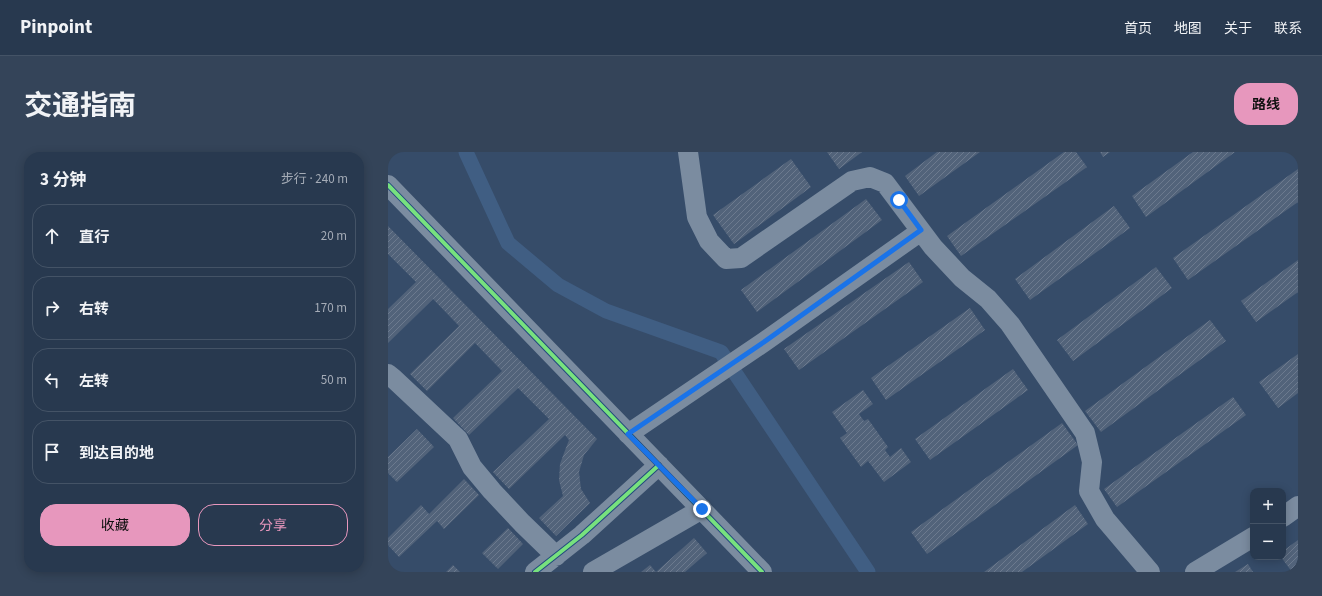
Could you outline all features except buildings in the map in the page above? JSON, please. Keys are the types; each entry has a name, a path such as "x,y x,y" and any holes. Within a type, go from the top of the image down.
{"street":[{"path":"688,152 697,217 709,241 726,259 741,258 852,181 870,177 885,183 933,247 962,278 988,299 1010,324 1085,433 1092,462 1089,491 1104,518 1150,572"},
{"path":"388,185 762,572"},
{"path":"628,434 764,342 921,230"},
{"path":"388,374 458,439 472,467 522,523 556,556"},
{"path":"535,572 582,536 659,465"},
{"path":"1286,514 1298,506"},
{"path":"593,572 702,509"},
{"path":"1195,572 1250,539"}],"waterway":[{"path":"466,152 508,243 558,285 606,311 721,352 868,572"}],"cycle path":[{"path":"388,185 762,572"},
{"path":"535,572 582,535 659,465"}],"route":[{"path":"702,509 628,434 764,342 921,230 899,200"}]}
